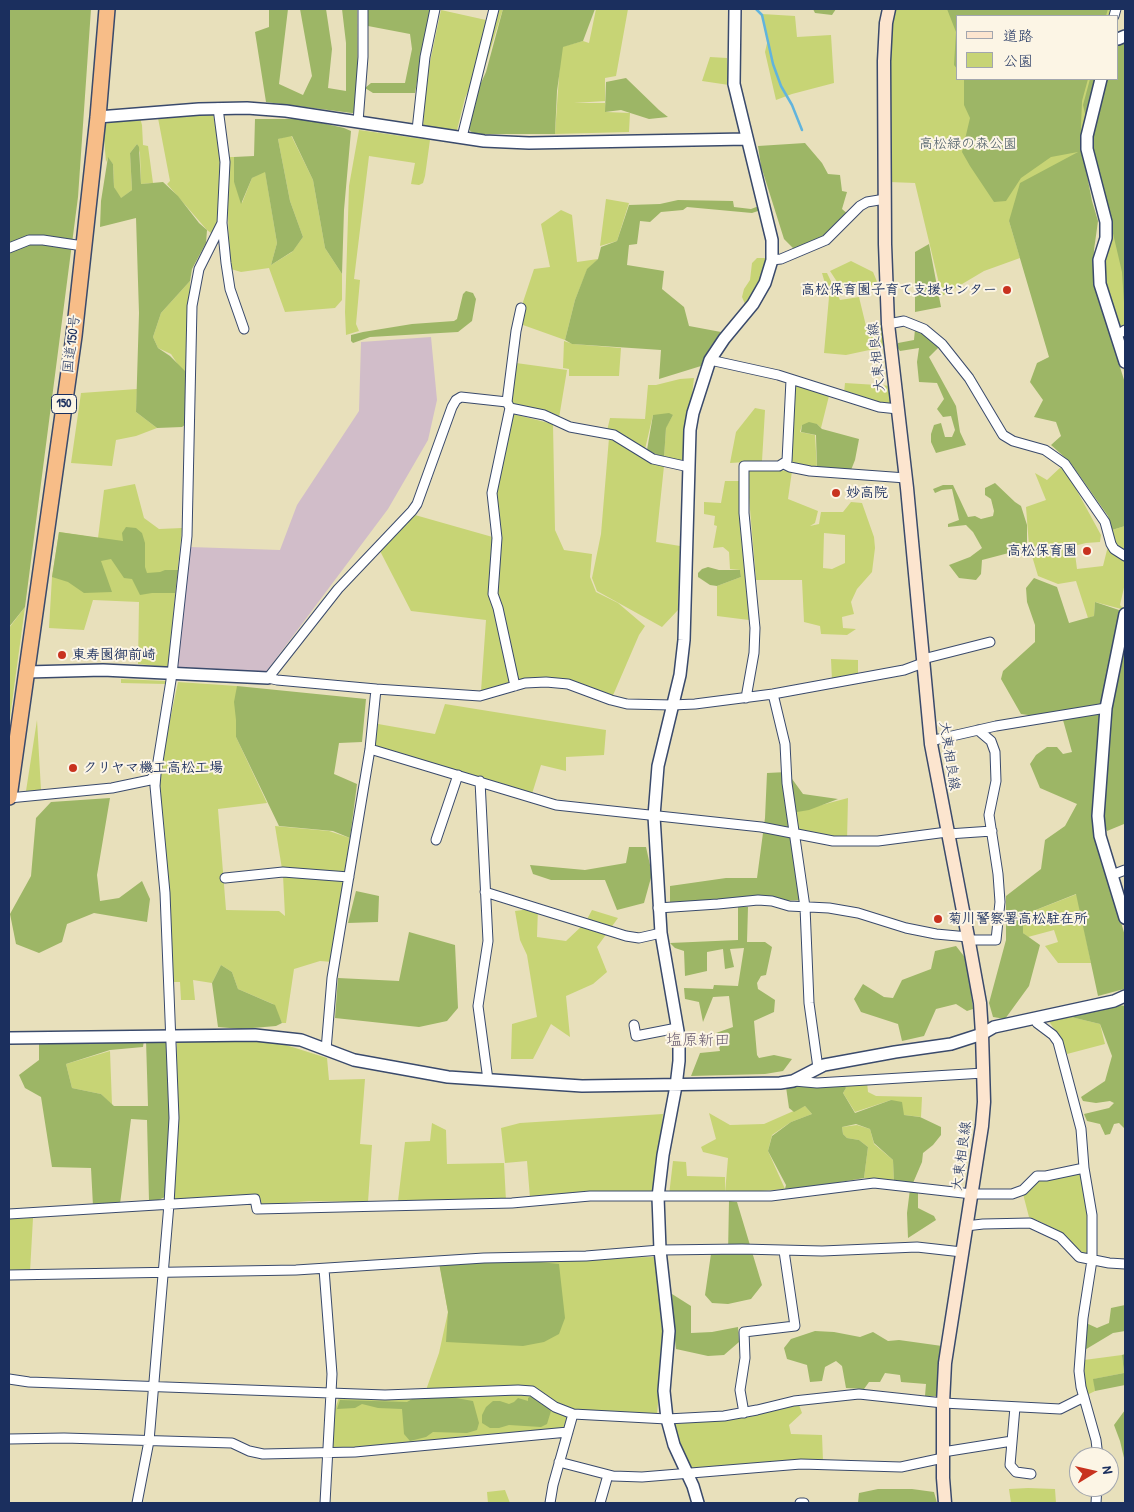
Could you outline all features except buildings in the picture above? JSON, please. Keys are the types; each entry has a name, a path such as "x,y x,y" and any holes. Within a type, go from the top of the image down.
{"highway":[{"name":"国道150号","path":"9,797 72,346 98,117 107,9"}],"main road":[{"name":"大東相良線","path":"889,9 884,61 888,324 906,478 930,741 980,1004 984,1072 982,1126 946,1347 942,1402 946,1503"}],"street":[{"path":"358,122 363,57 363,9"},
{"path":"417,130 425,57 435,9"},
{"path":"462,137 494,9"},
{"path":"698,1503 687,1472 674,1445 667,1419 664,1391 669,1331 660,1250 658,1197 679,1061 677,1028 658,908 654,816 658,766 680,674 684,640 692,413 710,360 724,339 753,304 765,283 772,260 772,240 734,84 735,9"},
{"path":"1102,80 1087,136 1087,149 1106,222 1106,238 1099,260 1100,284 1121,333 1125,362"},
{"path":"218,108 225,162 222,223 230,289 244,329"},
{"path":"98,117 218,108 286,111 484,141 529,143 747,140"},
{"path":"772,260 781,259 826,240 860,206 867,202 885,199"},
{"path":"137,1503 149,1441 169,1204 174,1118 166,892 155,786 172,674 187,536 192,306 199,269 222,223"},
{"path":"9,248 29,240 43,240 84,246"},
{"path":"514,686 498,608 493,594 497,538 492,493 509,405 516,331 521,308"},
{"path":"888,324 904,321 924,330 942,344 969,378 1003,435 1012,441 1045,450 1065,464 1106,522 1114,550 1125,556"},
{"path":"710,360 778,375 879,408 898,409"},
{"path":"746,698 754,653 755,628 744,513 744,466 779,466 787,461 791,380"},
{"path":"268,678 338,589 417,504 456,400 461,397 509,405 544,415 570,426 614,435 653,458 689,467"},
{"path":"784,464 790,467 819,472 906,478"},
{"path":"1125,614 1106,708 1098,827 1125,918"},
{"path":"27,672 103,670 268,678 376,690 480,696 525,683 546,682 568,684 627,704 672,705 773,694 904,670 923,661 990,642"},
{"path":"326,1050 332,978 370,749 376,690"},
{"path":"773,694 785,744 787,783 805,907 809,1003 818,1068"},
{"path":"930,741 978,730 1106,708"},
{"path":"658,908 758,900 772,901 790,906 829,908 858,913 906,928 936,934 968,939 996,940 1000,902 990,815 996,781 995,752 991,741 978,730"},
{"path":"370,749 556,805 761,827 834,841 878,841 992,830"},
{"path":"9,797 112,788 150,780 156,774"},
{"path":"436,840 458,775"},
{"path":"480,781 488,941 478,1006 488,1080"},
{"path":"1112,875 1125,870"},
{"path":"225,878 283,872 349,877"},
{"path":"485,892 626,936 639,938 661,934"},
{"path":"793,1081 824,1065 951,1044 982,1034 994,1027 1114,1001 1125,996"},
{"path":"1036,1018 1037,1022 1053,1035 1058,1042 1080,1122 1084,1168 1092,1215 1092,1260 1079,1370 1097,1447"},
{"path":"634,1025 636,1036 677,1028"},
{"path":"9,1038 268,1035 301,1040 354,1060 448,1077 582,1086 676,1086 793,1081 818,1083 984,1072"},
{"path":"9,1214 255,1199 257,1209 512,1203 590,1196 771,1196 874,1183 972,1194 1012,1194 1023,1190 1037,1176 1046,1176 1084,1168"},
{"path":"966,1226 1030,1223 1060,1237 1079,1257 1108,1263 1125,1264"},
{"path":"9,1275 324,1268 484,1258 586,1256 660,1250 851,1251 916,1247 962,1252"},
{"path":"744,1413 740,1390 745,1358 744,1332 795,1326 784,1251"},
{"path":"324,1268 332,1365 325,1503"},
{"path":"9,1379 30,1382 385,1395 525,1390 532,1391 555,1407 573,1414 667,1419 724,1416 794,1401 859,1394 942,1402 1060,1409 1084,1397"},
{"path":"1015,1406 1010,1466 1016,1472 1031,1474"},
{"path":"550,1503 559,1462 573,1414"},
{"path":"9,1439 64,1438 232,1443 249,1452 263,1454 355,1452 568,1432"},
{"path":"559,1462 608,1475 642,1477 801,1464 901,1467 943,1455 1012,1441"},
{"path":"600,1503 608,1475"}],"shaded area":[{"path":"431,337 437,400 428,440 388,509 266,672 177,667 190,547 280,550 297,505 359,411 361,342"}],"green space":[{"path":"9,9 91,9 78,197 25,607 9,627"},
{"path":"269,9 288,9 279,84 303,95 312,76 300,9 326,9 332,49 328,88 346,91 346,43 342,9 357,9 358,113 266,102 255,32 269,27"},
{"path":"368,9 430,9 415,93 373,93 365,88 371,83 405,83 412,49 410,34 368,26"},
{"path":"495,9 503,9 481,80 481,62"},
{"path":"503,9 595,9 583,41 563,47 557,91 555,134 474,134 467,128 475,96 486,72"},
{"path":"596,9 628,9 616,76 605,78 605,101 574,103 605,103 606,112 630,113 629,132 555,134 561,47 583,41 589,43"},
{"path":"813,9 836,9 832,15 815,13"},
{"name":"高松緑の森公園","path":"894,9 1112,9 1109,15 956,15 956,80 1096,80 1082,150 1009,221 1020,258 984,271 942,296 915,183 889,182 887,65"},
{"path":"947,9 1108,9 1106,15 956,15 956,32"},
{"path":"441,10 486,20 476,74 465,98 457,130 423,127 427,76"},
{"path":"762,14 795,16 797,37 831,35 834,83 776,100 765,52 768,39"},
{"path":"1125,29 1125,318 1122,272 1083,105 1090,80 1119,80 1119,34"},
{"path":"956,32 956,68 954,65"},
{"path":"710,57 727,58 729,85 702,81"},
{"path":"626,78 668,117 649,119 621,110 605,112 606,82"},
{"path":"964,80 1088,80 1082,101 1080,150 1082,150 1098,221 1094,250 1093,281 1125,383 1125,526 1112,530 1108,516 1070,462 1051,445 1061,436 1056,422 1034,417 1043,400 1030,382 1037,363 1049,357 1009,221 1020,183 1078,152 1051,157 1021,178 1006,201 994,202 962,152 970,118 964,105"},
{"path":"213,114 223,167 221,215 215,236 207,230 167,184 170,181 158,118"},
{"path":"140,118 143,145 148,146 153,183 141,184 140,153 137,144 130,153 132,190 120,199 114,187 113,164 108,158 106,162 103,127 109,122"},
{"path":"255,119 304,119 351,131 344,210 342,274 325,248 313,180 292,136 278,139 290,201 303,237 293,251 271,265 277,243 265,172 252,178 241,204 234,182 234,157 254,156"},
{"path":"359,130 430,140 425,176 423,183 419,185 411,184 415,163 369,156 354,279 360,280 356,324 359,331 346,335 349,186"},
{"path":"291,135 313,180 325,248 342,274 342,300 335,308 285,312 269,268 241,272 231,269 229,263 227,157 234,157 234,181 242,203 252,178 265,171 277,243 271,265 292,252 303,237 290,201 278,139"},
{"path":"805,143 822,163 828,174 840,175 842,191 847,192 842,209 849,215 826,235 795,250 784,239 761,166 758,146"},
{"path":"137,144 139,147 141,184 163,182 178,196 199,223 207,230 206,243 192,269 190,281 161,313 153,337 158,348 170,356 186,372 186,424 182,427 157,428 136,412 139,313 136,218 100,227 101,201 108,157 113,164 114,187 121,198 132,190 130,153"},
{"path":"1125,155 1125,377 1104,273 1099,167"},
{"path":"606,199 629,203 617,241 600,246"},
{"path":"678,200 733,201 734,207 751,209 759,206 761,210 752,213 687,207 683,210 661,212 650,222 640,221 637,244 629,245 627,265 664,271 662,289 684,307 689,326 721,332 709,349 701,366 659,379 661,350 572,344 565,340 575,300 587,269 598,259 601,247 617,241 629,205 660,204"},
{"path":"561,210 572,215 577,262 598,259 587,270 575,300 565,340 523,325 521,308 534,269 550,267 541,224"},
{"path":"929,244 941,307 915,312 915,252"},
{"path":"757,258 765,258 765,264 754,293 745,304 742,297 744,289 750,280 752,263"},
{"path":"851,261 873,272 878,284 843,291 830,271"},
{"path":"822,273 827,273 840,300 859,297 866,326 885,324 888,346 846,355 824,353 829,297"},
{"path":"190,281 190,342 186,377 171,354 158,348 153,337 161,313"},
{"path":"466,291 473,293 476,299 472,321 458,332 370,337 353,343 351,341 351,335 363,332 412,324 454,321 457,319 463,294"},
{"path":"915,329 924,333 939,347 929,357 956,406 960,432 966,445 936,453 931,442 934,425 941,423 945,437 952,437 955,430 951,416 943,417 937,409 944,399 937,383 919,382 917,362 919,348 900,351 897,347 898,343 914,340"},
{"path":"564,341 573,344 621,348 619,376 569,376 569,369 563,368"},
{"path":"516,363 567,370 559,418 547,411 514,406 511,400"},
{"path":"694,378 684,462 664,458 666,427 673,415 653,415 645,449 607,431 610,418 645,419 648,385"},
{"path":"845,383 893,386 895,408 844,393"},
{"path":"798,385 829,396 821,428 817,424 802,425 800,432 815,435 817,469 790,465 795,388"},
{"path":"137,389 136,412 157,428 136,436 116,440 112,466 71,463 81,393"},
{"path":"755,408 765,410 762,461 730,463 736,432"},
{"path":"669,413 673,415 666,428 664,458 647,450 653,415"},
{"path":"513,414 553,424 555,530 564,550 592,554 590,577 596,592 618,603 645,626 639,635 611,700 560,683 481,691 486,620 411,611 379,549 415,515 496,538 493,501"},
{"path":"809,422 817,424 822,429 859,439 851,470 817,469 816,435 801,432 802,425"},
{"path":"609,438 664,466 656,542 680,546 678,610 662,627 597,591 592,578 601,534"},
{"path":"1063,465 1101,535 1100,542 1074,546 1077,569 1103,566 1112,530 1125,526 1125,583 1120,605 1125,610 1095,602 1094,616 1088,618 1076,581 1058,584 1038,576 1029,546 1026,507 1046,500 1035,473 1047,480"},
{"path":"750,469 792,471 788,499 818,511 815,523 810,526 819,524 821,512 843,512 851,502 862,503 874,537 875,548 872,572 857,589 851,602 854,614 842,617 843,628 856,629 847,635 821,634 820,626 804,622 802,580 756,580 747,474","holes":["824,533 845,535 845,563 832,569 823,568"]},
{"path":"725,481 741,481 749,620 717,616 717,586 741,577 740,570 730,569 729,552 723,547 713,548 717,526 714,525 715,516 704,514 704,502 721,503"},
{"path":"995,483 1021,506 1027,525 1027,544 1024,549 982,560 981,574 976,580 959,578 949,565 970,557 982,548 973,532 966,525 948,527 948,524 959,520 952,489 935,493 933,489 943,485 953,485 968,517 975,516 981,519 993,516 994,511 991,499 985,495 985,488"},
{"path":"135,484 144,518 159,529 182,528 168,667 138,664 139,602 93,600 84,630 49,628 52,577 59,532 98,538 104,490"},
{"path":"126,527 136,528 142,533 145,543 145,567 147,573 178,570 175,593 140,595 132,579 124,578 111,559 101,561 112,592 84,593 68,582 52,577 59,532 123,541 122,533"},
{"path":"708,567 719,570 740,570 741,577 717,586 710,585 698,577 698,573 702,569"},
{"path":"1034,578 1057,587 1069,623 1094,616 1095,602 1125,612 1125,826 1124,824 1107,831 1105,827 1097,839 1125,936 1125,987 1124,989 1098,996 1076,894 1023,915 1023,933 1040,945 1029,986 1005,1019 993,1017 989,1003 1006,940 1006,896 1041,869 1045,840 1065,826 1077,804 1040,788 1030,764 1036,755 1047,747 1057,747 1063,754 1072,752 1063,720 1021,714 1001,679 1003,671 1035,642 1035,625 1027,602 1026,588"},
{"path":"25,607 9,725 9,628"},
{"path":"831,659 858,660 858,677 832,681"},
{"path":"121,679 166,681 166,684 121,683"},
{"path":"178,682 237,686 236,737 267,803 218,809 226,910 279,911 285,916 283,875 275,826 329,831 350,838 333,962 320,961 294,969 286,1023 282,1023 273,1004 238,989 232,972 221,965 212,983 193,980 195,1000 181,1000 180,982 171,982 158,777"},
{"path":"237,686 366,699 362,742 339,743 334,774 357,784 350,838 333,831 279,826 236,737 234,702"},
{"path":"445,704 606,730 604,755 566,757 566,771 541,765 531,797 374,747 378,724 435,734"},
{"path":"37,720 41,790 26,791"},
{"path":"787,772 803,794 838,799 809,810 791,813 804,900 742,899 670,902 670,886 726,878 757,878 765,818 767,773"},
{"path":"110,798 97,875 100,901 119,898 142,881 150,899 147,922 94,913 67,924 62,942 39,953 16,944 10,914 31,876 36,818 51,802"},
{"path":"848,798 847,841 794,833 791,813"},
{"path":"629,847 646,847 652,874 644,903 617,910 605,880 551,880 533,874 530,865 585,870 626,863"},
{"path":"356,891 379,896 378,922 348,923"},
{"path":"1077,894 1091,963 1058,963 1045,946 1058,942 1054,930 1028,937 1023,933 1023,915"},
{"path":"738,907 748,907 747,942 765,942 772,947 766,975 761,976 757,983 758,989 775,1000 774,1012 754,1021 757,1055 759,1058 774,1055 792,1059 783,1071 765,1074 691,1076 700,1053 720,1051 716,1033 733,1027 729,996 713,997 703,1022 699,1002 685,999 684,988 713,989 714,985 738,986 744,948 730,949 734,967 725,969 723,949 707,952 707,971 685,976 684,951 675,948 670,943 738,940"},
{"path":"538,908 537,937 566,941 585,923 592,910 618,918 597,947 607,972 593,984 566,996 570,1037 551,1024 533,1059 511,1059 512,1024 537,1017 527,955 520,940 515,911"},
{"path":"409,932 455,945 458,1008 447,1021 419,1027 335,1018 338,978 399,981"},
{"path":"956,946 967,960 973,1009 967,1011 956,1004 936,1009 924,1036 902,1041 898,1024 861,1012 854,999 863,984 884,997 893,998 902,980 931,969 935,951"},
{"path":"221,965 232,972 238,989 275,1005 282,1023 276,1026 241,1029 218,1027 212,983"},
{"path":"1114,1004 1125,1006 1125,1129 1119,1123 1114,1124 1110,1134 1105,1135 1100,1124 1087,1121 1084,1114 1109,1108 1114,1103 1110,1101 1096,1103 1083,1101 1081,1097 1105,1081 1112,1056 1100,1024 1071,1017"},
{"path":"1071,1017 1100,1024 1105,1044 1067,1054 1059,1036 1048,1020"},
{"path":"267,1039 327,1058 329,1080 365,1079 360,1144 372,1145 368,1202 309,1201 262,1205 256,1196 174,1200 177,1041"},
{"path":"144,1040 143,1047 110,1050 66,1064 72,1088 101,1094 114,1106 148,1106 146,1040 166,1040 170,1044 171,1116 165,1197 156,1201 149,1201 147,1120 131,1119 120,1204 93,1206 91,1168 52,1167 41,1097 25,1088 19,1075 39,1060 39,1044"},
{"path":"110,1051 112,1105 101,1094 72,1088 66,1064"},
{"path":"867,1082 868,1092 876,1096 922,1097 921,1117 904,1115 891,1100 855,1112 843,1093 846,1088 844,1083"},
{"path":"844,1083 846,1088 843,1093 855,1113 891,1100 902,1102 904,1115 920,1117 941,1127 941,1135 923,1153 922,1162 913,1183 894,1182 893,1160 874,1143 870,1129 856,1124 842,1127 843,1134 847,1138 859,1140 868,1147 864,1178 785,1189 786,1185 768,1151 772,1136 791,1122 812,1114 805,1106 794,1112 789,1108 786,1087"},
{"path":"805,1106 812,1114 791,1122 772,1135 768,1151 785,1189 725,1194 669,1195 673,1161 686,1162 687,1176 725,1177 725,1193 728,1158 703,1152 701,1147 716,1139 709,1113 730,1125 764,1124"},
{"path":"663,1114 654,1192 530,1198 527,1161 505,1163 501,1128 520,1123"},
{"path":"432,1123 446,1130 447,1164 504,1163 506,1201 398,1201 405,1142 430,1141"},
{"path":"857,1125 870,1129 874,1144 893,1160 894,1182 864,1178 868,1147 859,1140 847,1138 843,1134 842,1127"},
{"path":"1084,1168 1090,1214 1089,1255 1079,1253 1066,1236 1029,1217 1023,1194 1043,1178"},
{"path":"910,1189 918,1192 918,1208 934,1216 936,1220 908,1238 907,1213"},
{"path":"729,1201 737,1202 762,1285 751,1299 728,1304 712,1303 705,1295 711,1254 728,1254"},
{"path":"33,1218 30,1272 9,1273 9,1219"},
{"path":"655,1257 663,1340 657,1415 573,1414 568,1432 405,1447 323,1447 340,1394 425,1393 439,1353 448,1312 439,1261"},
{"path":"530,1261 559,1264 565,1318 559,1334 544,1342 523,1346 446,1342 448,1312 439,1263"},
{"path":"672,1294 691,1306 691,1333 712,1332 738,1327 739,1342 724,1355 708,1356 676,1349"},
{"path":"1125,1305 1125,1331 1113,1333 1083,1351 1086,1323 1097,1328 1109,1323 1111,1308"},
{"path":"815,1331 834,1332 860,1337 873,1332 888,1341 899,1340 942,1346 938,1396 925,1396 926,1384 901,1382 900,1375 885,1373 880,1382 869,1382 864,1389 846,1388 842,1366 836,1361 825,1367 822,1381 810,1382 807,1365 787,1359 784,1348 791,1339"},
{"path":"1125,1354 1125,1385 1095,1391 1093,1379 1124,1373 1122,1355"},
{"path":"1122,1355 1124,1373 1094,1379 1095,1391 1085,1396 1084,1360"},
{"path":"535,1393 550,1405 551,1411 547,1424 541,1427 509,1425 490,1428 482,1423 482,1415 486,1407 493,1401 509,1404 518,1398 528,1401 528,1398"},
{"path":"414,1398 456,1398 473,1401 479,1423 477,1430 467,1433 433,1432 426,1437 410,1441 404,1434 402,1409 378,1408 362,1404 355,1408 337,1409 340,1400 407,1402"},
{"path":"799,1405 802,1413 789,1425 791,1434 822,1435 823,1461 692,1469 680,1446 674,1424 734,1419"},
{"path":"1125,1410 1125,1462 1114,1425"},
{"path":"878,1489 912,1489 934,1492 937,1503 858,1503 859,1493"},
{"path":"1009,1489 1055,1489 1056,1503 1011,1503"},
{"path":"505,1490 510,1503 488,1503 487,1492"}],"waterway":[{"path":"756,9 762,15 773,64 781,86 792,105 802,130"}],"place":[{"name":"高松保育園子育て支援センター","path":"1007,290"},
{"name":"妙高院","path":"836,493"},
{"name":"高松保育園","path":"1087,551"},
{"name":"東寿園御前崎","path":"62,655"},
{"name":"クリヤマ機工高松工場","path":"73,768"},
{"name":"菊川警察署高松駐在所","path":"938,919"}],"district":[{"name":"塩原新田","path":"698,1041"}]}
